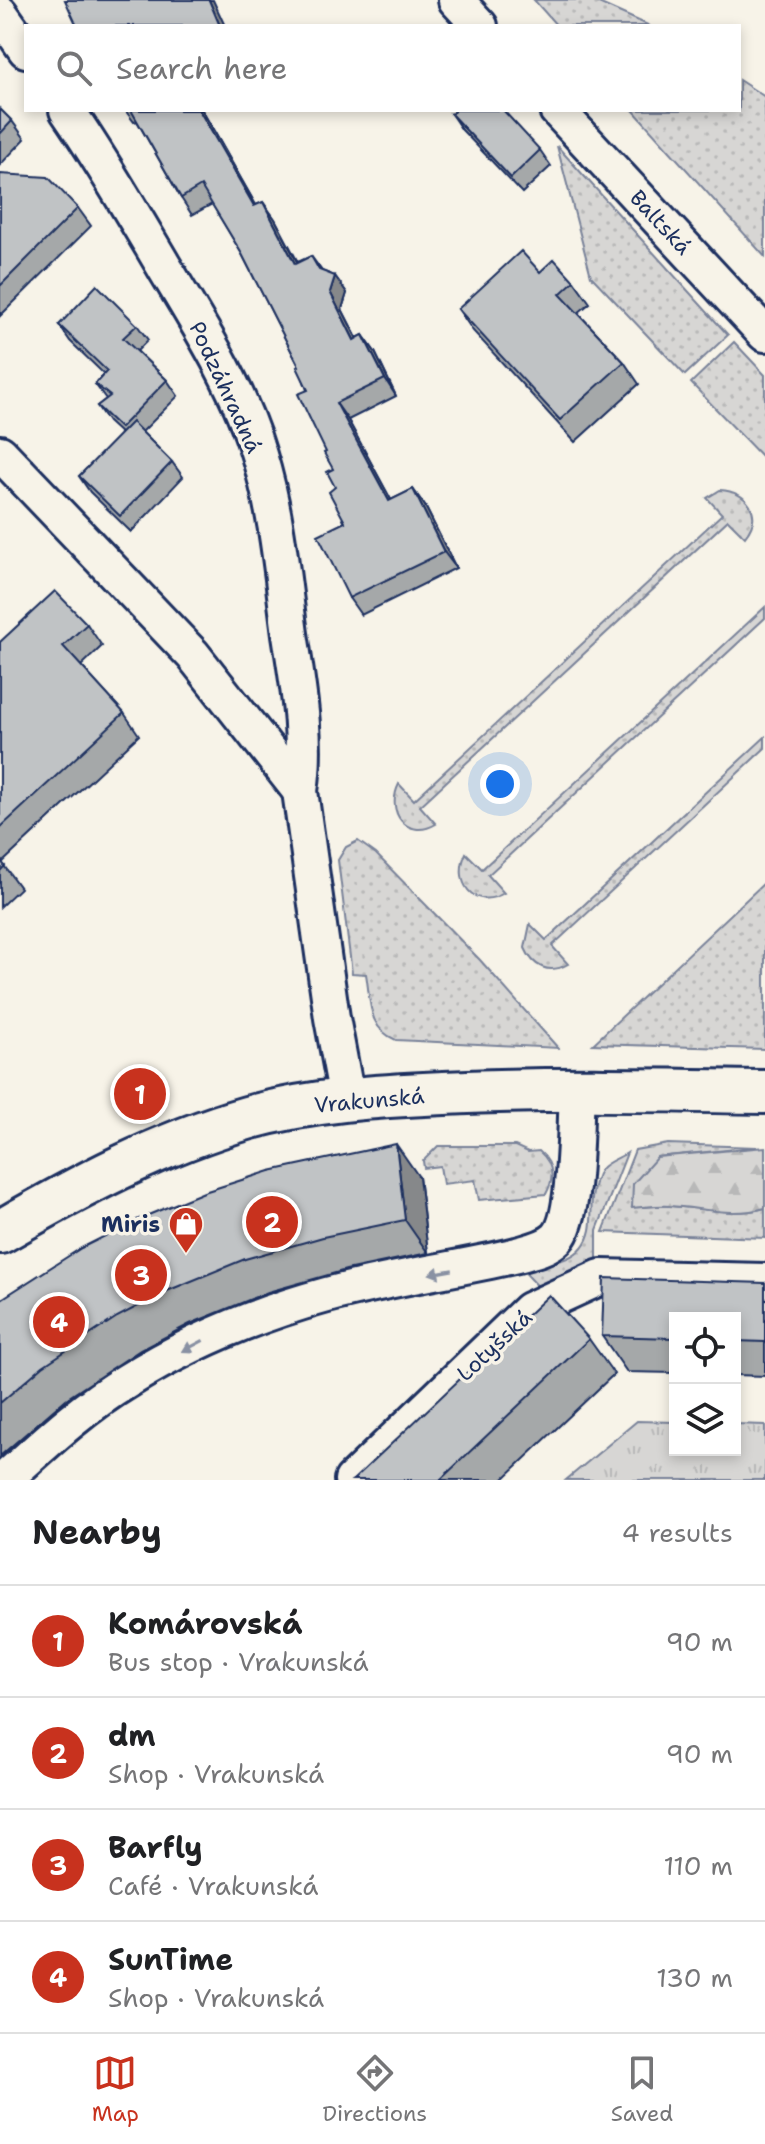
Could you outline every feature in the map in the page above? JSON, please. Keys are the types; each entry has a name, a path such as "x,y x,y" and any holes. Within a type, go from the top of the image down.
{"street":[{"path":"456,0 478,24"},
{"path":"0,13 24,47"},
{"name":"Podzáhradná","path":"68,112 196,320 233,390 259,452 272,507 298,688 305,759 300,791 332,1018 347,1098"},
{"name":"Baltská","path":"559,112 765,334"},
{"path":"0,453 193,655 300,791"},
{"path":"4,1480 59,1431 125,1382 205,1339 272,1312 327,1295 517,1255 542,1247 558,1237 565,1226 572,1180 577,1089"},
{"name":"Vrakunská","path":"0,1232 66,1194 177,1143 246,1119 347,1098 577,1089 765,1092"},
{"name":"Lotyšská","path":"352,1480 529,1310 558,1296 601,1277 765,1281"}],"green space":[{"path":"534,0 592,0 646,24 555,24"},
{"path":"741,81 765,97 765,257 635,112 741,112"},
{"path":"557,146 728,335 685,375 591,276"},
{"path":"734,342 765,375 765,460 691,383"},
{"path":"720,490 738,495 750,505 753,520 745,537 728,520 420,806 436,824 416,829 401,821 395,804 399,784 414,800 722,514 707,498"},
{"path":"765,607 765,618 488,875 504,893 483,898 468,891 462,874 466,853 482,869"},
{"path":"765,737 765,748 552,946 568,964 548,969 532,960 525,948 530,924 546,940"},
{"path":"358,841 376,854 480,960 558,1048 396,1040 380,1029 372,1013 366,974 352,973 338,860 346,847"},
{"path":"765,882 765,1049 593,1044"},
{"path":"668,1144 757,1147 657,1157 632,1207 670,1206 730,1212 765,1208 765,1238 603,1232 635,1150"},
{"path":"438,1146 515,1146 528,1152 539,1151 550,1166 549,1188 546,1194 479,1200 475,1180 443,1184 440,1166 424,1168 423,1161"},
{"path":"765,1147 765,1208 730,1212 665,1206 632,1208 633,1184 657,1157"},
{"path":"627,1153 597,1230 597,1266 543,1292 519,1266 563,1260 580,1250 590,1230 593,1192 599,1172 606,1164"},
{"path":"637,1421 669,1422 669,1456 741,1456 741,1424 765,1425 765,1480 566,1480"}],"building":[{"path":"65,0 209,0 219,24 76,24"},
{"path":"0,109 12,121 0,134"},
{"path":"132,112 200,112 254,206 263,202 295,264 311,256 319,270 335,276 330,292 354,340 363,335 385,379 336,403 389,501 413,489 444,552 349,598 318,535 345,522 329,492 335,487 327,472 333,469 298,394 308,390 299,366 242,254 201,186 181,198"},
{"path":"505,112 540,150 511,178 451,114"},
{"path":"0,174 48,177 78,208 0,286"},
{"path":"521,251 540,272 554,259 574,281 560,294 624,362 560,420 458,309"},
{"path":"97,285 137,325 123,338 167,380 120,428 97,406 110,396 95,384 107,371 59,325"},
{"path":"132,422 172,462 120,516 79,476"},
{"path":"55,591 87,624 63,646 124,713 0,828 0,642"},
{"path":"396,1144 405,1220 323,1237 245,1259 167,1291 117,1317 43,1366 0,1403 0,1300 81,1248 141,1218 204,1192 270,1171"},
{"path":"604,1278 765,1283 765,1342 741,1341 741,1312 669,1312 669,1338 602,1336"},
{"path":"549,1295 589,1339 440,1480 353,1480"}],"place":[{"name":"Komárovská","path":"140,1094"},
{"name":"dm","path":"272,1222"},
{"name":"Miris","path":"186,1255"},
{"name":"Barfly","path":"141,1275"},
{"name":"SunTime","path":"59,1322"}]}
